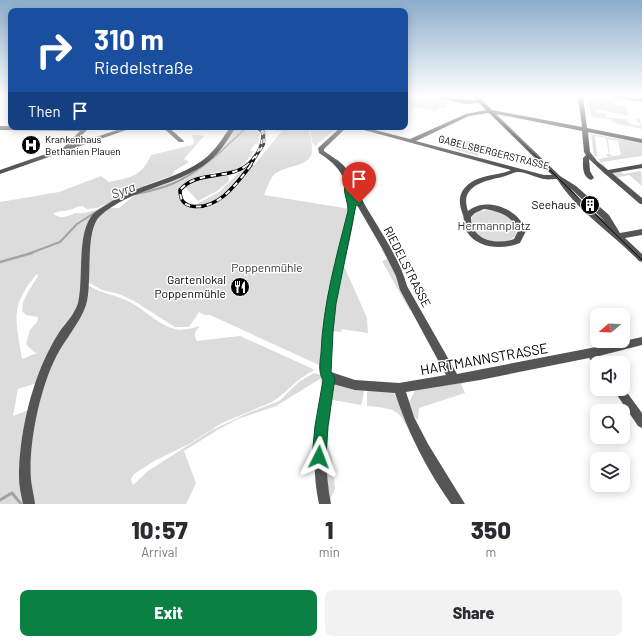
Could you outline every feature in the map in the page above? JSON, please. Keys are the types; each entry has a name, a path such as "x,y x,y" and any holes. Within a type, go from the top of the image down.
{"street":[{"path":"411,141 458,120"},
{"path":"499,120 558,177 574,188 606,217 618,236 642,259"},
{"path":"535,120 642,141"},
{"path":"584,120 586,149 590,155 606,172 642,202"},
{"path":"65,149 83,130"},
{"path":"0,172 124,130"},
{"path":"169,130 182,141"},
{"path":"29,504 25,478 27,444 43,374 58,342 78,312 84,295 85,262 92,222 96,217 128,195 200,165 214,152 231,130"},
{"name":"RIEDELSTRASSE","path":"341,130 321,148 321,152 338,163 350,181 359,203 386,248 400,276 403,287 454,379"},
{"name":"GABELSBERGERSTRASSE","path":"368,130 544,177 558,177"},
{"path":"590,155 586,158 588,175 590,178"},
{"path":"586,164 595,162"},
{"path":"606,172 642,166"},
{"path":"467,216 472,211 489,207 509,214 517,220 521,228 521,235 517,241 510,244 499,245 478,237 470,230 467,223 467,216 464,212 462,204 465,193 472,186 486,178 512,173 517,170"},
{"path":"325,504 321,490 319,448 329,378 326,374 327,332 338,264 352,211 352,204 347,190 350,181"},
{"path":"618,236 642,232"},
{"name":"HARTMANNSTRASSE","path":"329,378 355,385 400,388 591,353 642,341"},
{"path":"400,388 412,423 428,458 459,504"},
{"path":"623,396 642,422"}],"green space":[{"path":"610,120 631,120 627,120 628,123 640,126 639,122 635,122 637,120 641,120 642,129 615,123"},
{"name":"Poppenmühle","path":"232,130 256,130 260,134 258,144 255,144 250,151 254,151 244,164 237,169 211,173 206,176 228,174 229,181 217,191 198,201 186,188 179,191 178,196 185,205 191,207 219,192 242,170 254,165 282,131 274,130 309,130 312,144 311,155 304,162 276,173 270,180 264,195 350,209 337,261 334,262 336,269 323,364 319,365 210,315 205,315 199,312 189,327 175,327 134,301 119,294 102,290 81,278 81,297 76,310 66,329 50,347 37,383 18,389 13,416 31,409 31,438 45,378 77,317 86,284 96,290 130,302 157,321 169,327 181,330 200,326 195,333 197,341 240,336 313,369 313,371 307,374 272,402 222,423 189,444 156,460 134,474 131,479 133,485 148,471 212,430 248,413 279,401 300,381 314,373 321,375 324,379 323,388 320,379 276,406 238,419 184,451 196,483 186,504 0,504 0,202 59,192 101,176 109,182 123,179 134,175 144,168 151,155 192,145 194,143 192,135 204,136 184,159 189,162 174,171 173,175 146,185 97,208 87,209 80,206 53,214 63,217 75,213 119,208 136,194 201,166","holes":["37,274 38,276 23,302 22,311 26,315 38,317 37,322 30,330 26,344 37,353 22,359 17,324 18,305 28,285"]},
{"path":"310,130 334,130 315,146 312,142"},
{"path":"591,134 642,143 642,156 601,162 608,169 602,165 599,159 621,155 618,141 608,139 610,155 614,156 608,157 606,154 609,154 606,138 595,136 597,155 601,156 594,156"},
{"path":"455,138 482,144 478,156 450,148"},
{"path":"620,171 623,174 641,171 642,186 629,175 615,178 610,173"},
{"name":"Hermannplatz","path":"487,210 502,213 514,222 517,232 513,238 498,242 482,237 476,231 472,225 472,217 477,212"},
{"path":"381,249 385,251 397,277 397,281 410,307 410,311 382,261 387,259"},
{"path":"344,266 367,318 368,333 342,329 341,332 330,331 341,267"},
{"path":"460,380 464,383 461,384 465,393 419,408 418,420 412,415 409,402 416,389"},
{"path":"333,383 362,388 364,391 361,405 333,400 332,402 328,402"},
{"path":"369,390 393,392 399,401 412,437 404,421 396,412 385,408 367,406 367,392"},
{"path":"330,409 331,412 327,443 332,458 335,489 329,502 322,457"}],"waterway":[{"name":"Syra","path":"203,166 244,130"},
{"name":"Syra","path":"136,194 180,181 204,165"},
{"name":"Syra","path":"28,254 60,242 77,224 113,201"},
{"name":"Syra","path":"0,262 32,253"},
{"name":"Syra","path":"0,500 12,493 21,504"}],"tram line":[{"path":"498,120 642,260"}],"railway":[{"path":"247,165 256,155 262,142 262,132 260,130"},
{"path":"250,166 264,144 264,132 262,130"},
{"path":"247,165 240,170 195,180 180,190 180,196 185,204 191,206 210,204 226,194 240,180 251,165"}],"place":[{"name":"Krankenhaus Bethanien Plauen","path":"31,145"},
{"name":"Seehaus","path":"590,205"},
{"name":"Gartenlokal Poppenmühle","path":"240,287"}],"route":[{"path":"319,457 321,426 329,378 326,374 325,361 327,332 338,264 352,211 352,204 347,190 350,181 359,203"}]}
